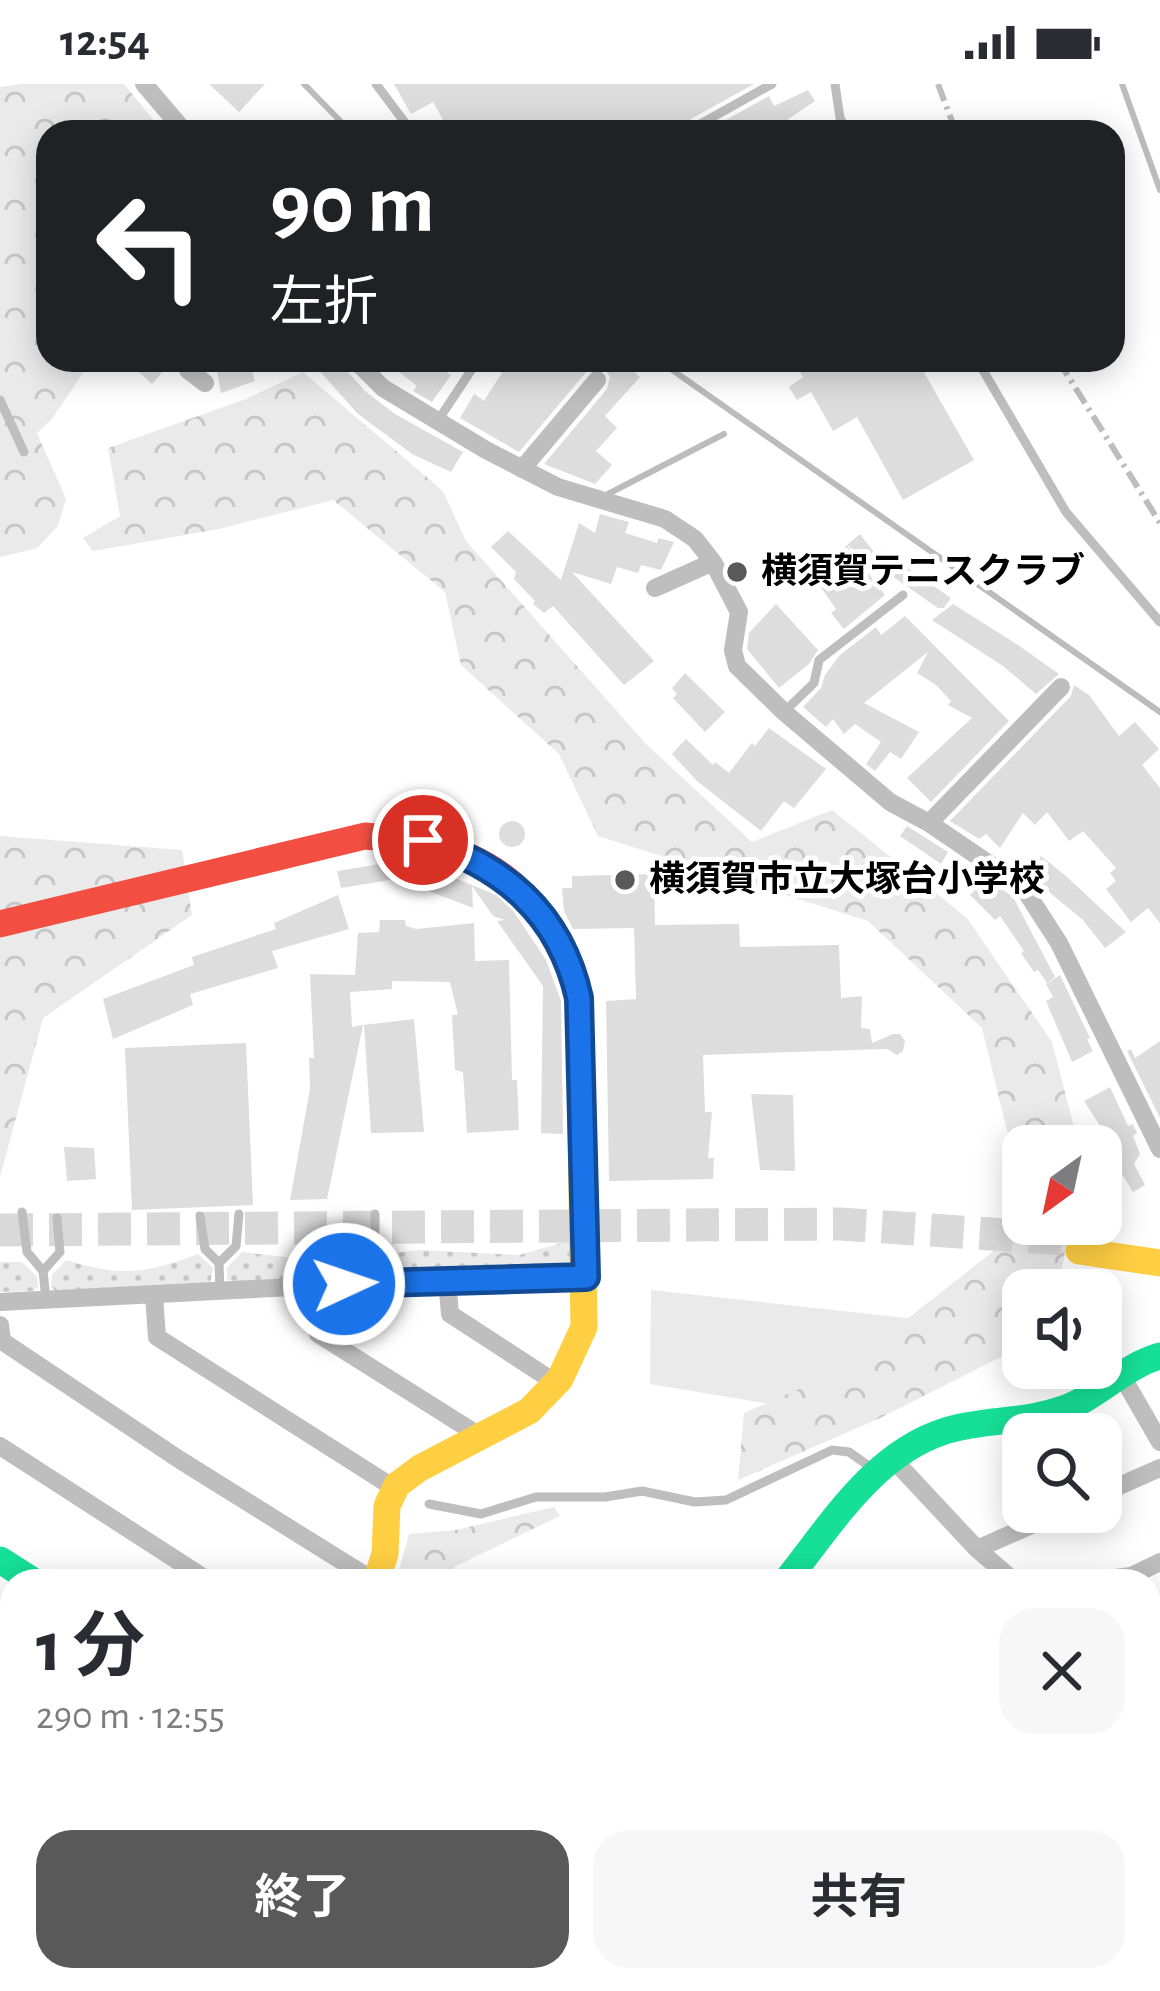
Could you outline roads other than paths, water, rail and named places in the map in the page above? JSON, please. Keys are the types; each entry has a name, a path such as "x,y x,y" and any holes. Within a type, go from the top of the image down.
{"main road":[{"path":"0,924 364,836 423,840 465,854 530,901 556,936 573,971 579,998 584,1327 573,1364 535,1408 416,1469 394,1488 384,1517 386,1552 380,1569"},
{"path":"1160,1251 1080,1246 1160,1263"},
{"path":"796,1569 884,1465 943,1431 1068,1408 1155,1354"}],"street":[{"path":"144,84 175,120"},
{"path":"191,372 205,383"},
{"path":"367,372 383,388 437,422 522,469 558,487 665,519 695,539 739,612 733,650 737,666 890,802 1023,887 1059,943 1160,1149"},
{"path":"522,469 597,380"},
{"path":"655,588 713,562"},
{"path":"929,823 1061,687"},
{"path":"0,1302 375,1282 586,1277"},
{"path":"447,1280 450,1314 559,1385"},
{"path":"312,1286 318,1334 480,1436"},
{"path":"154,1296 157,1337 394,1488"},
{"path":"0,1325 2,1341 356,1569"},
{"path":"1123,1378 1160,1442"},
{"path":"0,1446 190,1569"},
{"path":"884,1465 1000,1569"},
{"path":"1122,1485 1160,1468"},
{"path":"977,1549 1013,1533"}],"lane":[{"path":"376,84 403,120"},
{"path":"708,120 772,84"},
{"path":"835,84 841,120"},
{"path":"437,422 470,372"},
{"path":"983,372 1066,512 1160,622"},
{"path":"0,400 24,452"},
{"path":"784,712 814,683 819,660 903,595"},
{"path":"22,1212 27,1252 43,1271 46,1299"},
{"path":"219,1263 236,1246 239,1214"},
{"path":"375,1214 375,1282"},
{"path":"200,1216 205,1249 219,1263 220,1291"},
{"path":"43,1271 60,1252 57,1218"},
{"path":"429,1504 481,1514 536,1498 605,1497 642,1490 695,1502 726,1500 832,1450 884,1465"}],"waterway":[{"path":"304,84 339,120"},
{"path":"1122,84 1160,190"},
{"path":"675,372 1160,712"},
{"path":"606,495 724,434"}],"tunnel":[{"path":"0,1230 840,1224 1002,1235"}],"railway":[{"path":"938,84 952,120"},
{"path":"1066,372 1160,523"}],"place":[{"name":"横須賀テニスクラブ","path":"737,572"},
{"name":"横須賀市立大塚台小学校","path":"625,880"}]}
